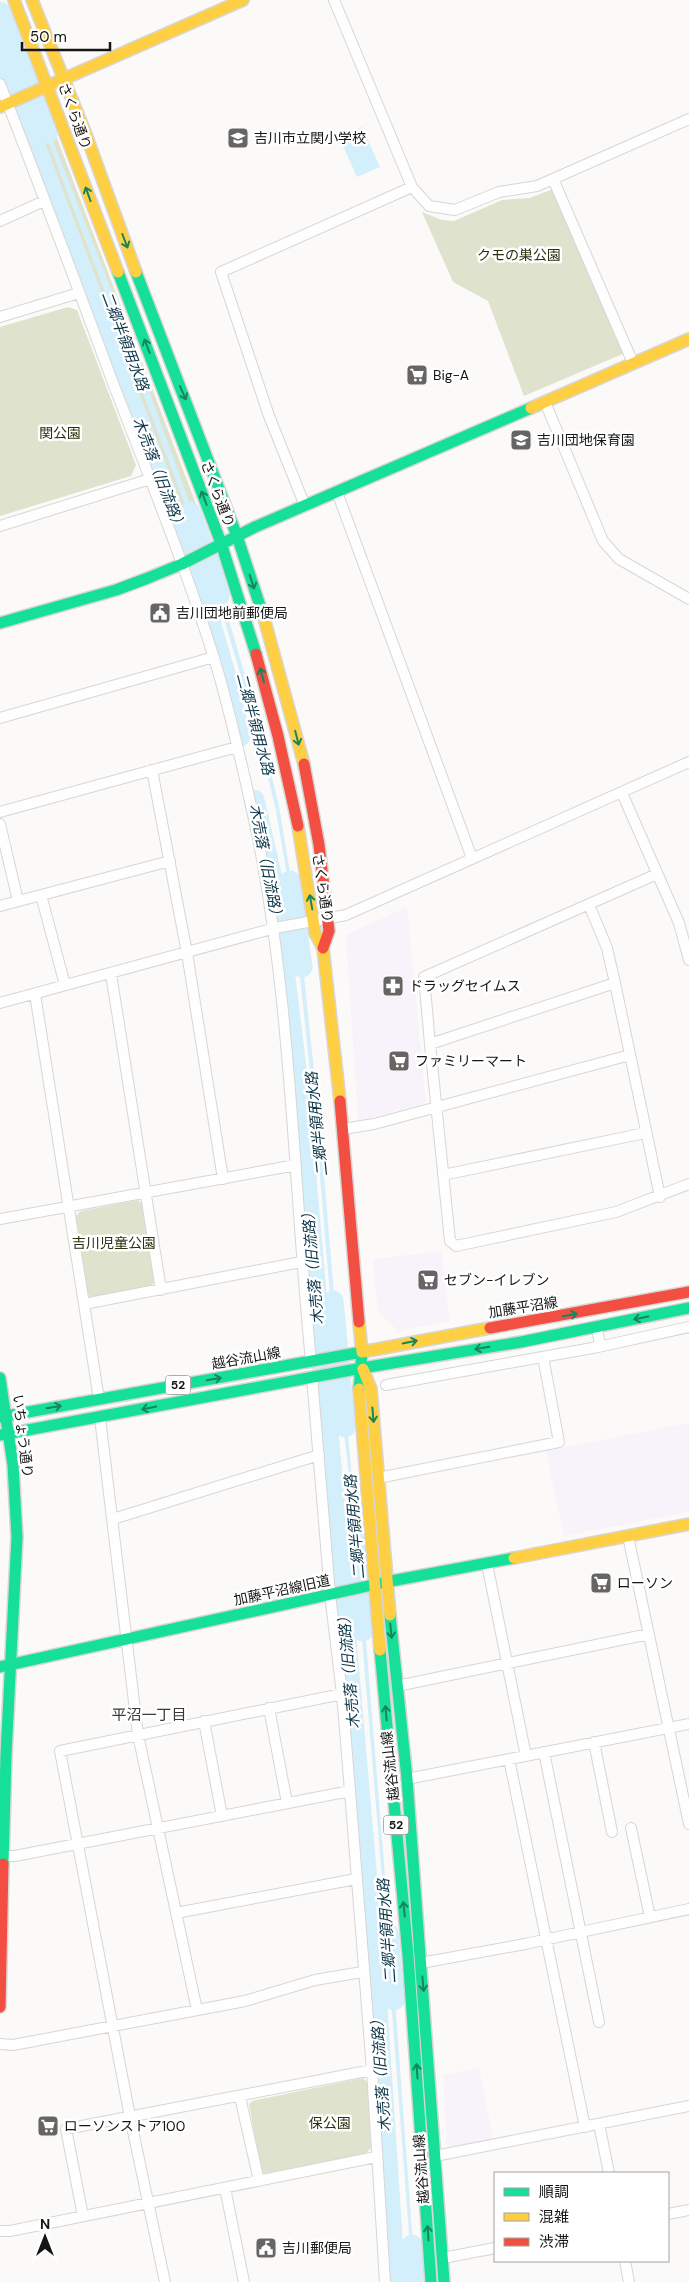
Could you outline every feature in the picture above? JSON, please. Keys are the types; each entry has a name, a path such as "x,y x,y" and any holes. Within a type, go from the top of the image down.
{"street":[{"name":"さくら通り","path":"14,0 44,87 216,546 244,608 292,797 308,921 324,948"},
{"name":"さくら通り","path":"32,0 88,140 163,347 189,407 237,536 284,684 305,767 319,846 328,931 324,948"},
{"path":"7,103 243,0"},
{"path":"334,0 412,187 429,206 455,210 499,192 537,186 689,119"},
{"path":"0,84 150,479 184,563 214,657 237,747 254,822 274,929 296,1165 301,1262 311,1361"},
{"path":"553,179 633,363"},
{"path":"305,506 269,416 221,272 412,187"},
{"path":"0,221 44,201"},
{"path":"0,317 79,293"},
{"path":"0,623 116,590 184,563 237,536 689,339"},
{"path":"545,402 603,541 618,559 689,600"},
{"path":"0,526 150,479"},
{"path":"337,492 472,858"},
{"path":"0,718 214,657"},
{"path":"0,812 237,747"},
{"path":"0,1003 274,929 351,913 688,764"},
{"path":"152,770 188,953 223,1179"},
{"path":"622,793 679,923 689,960"},
{"path":"0,824 18,901"},
{"path":"0,906 170,861"},
{"path":"657,874 424,977 435,1106 450,1241 456,1246 616,1212 660,1197 689,1184"},
{"path":"41,895 65,985"},
{"path":"588,905 607,948 660,1197"},
{"path":"324,948 343,1129 362,1352"},
{"path":"111,974 161,1290"},
{"path":"430,1044 615,983"},
{"path":"35,994 99,1399"},
{"path":"343,1129 374,1124 435,1106 630,1055"},
{"path":"443,1175 646,1133"},
{"path":"0,1219 296,1165"},
{"path":"84,1304 301,1262"},
{"name":"加藤平沼線","path":"362,1352 437,1336 592,1311 689,1292"},
{"path":"362,1368 521,1342 689,1308"},
{"path":"597,1327 600,1346"},
{"path":"386,1385 544,1357 689,1328"},
{"name":"越谷流山線","path":"3,1417 362,1352 359,1391 408,1955 431,2282"},
{"path":"378,1478 560,1442 544,1357"},
{"name":"越谷流山線","path":"362,1368 371,1389 378,1478 375,1585 397,1686 407,1779 444,2282"},
{"name":"52","path":"4,1435 362,1368"},
{"path":"315,1377 319,1455 342,1694 362,1972 372,2070 385,2282"},
{"name":"いちょう通り","path":"0,1378 4,1435 13,1465 17,1537 6,1665 5,1856 2,1870 0,2007"},
{"path":"100,1418 138,1735 196,2010"},
{"path":"113,1519 319,1455"},
{"name":"加藤平沼線旧道","path":"6,1665 375,1585 689,1524"},
{"path":"628,1536 669,1728 685,1785 689,1824"},
{"path":"487,1564 526,1756"},
{"path":"397,1686 649,1634"},
{"path":"165,2282 130,2117 60,1750 342,1694"},
{"path":"269,1708 287,1803"},
{"path":"204,1721 222,1816"},
{"path":"407,1779 689,1724"},
{"path":"594,1742 612,1832"},
{"path":"544,1752 600,2022"},
{"path":"509,1759 584,2127"},
{"path":"5,1856 158,1829 350,1791"},
{"path":"631,1828 650,1917"},
{"path":"176,1913 356,1879"},
{"path":"421,1963 689,1909"},
{"path":"0,2044 13,2045 245,2002 315,1980 362,1972"},
{"path":"83,2216 66,2128 240,2097 372,2070"},
{"path":"240,2097 259,2181"},
{"path":"435,2156 689,2106"},
{"path":"599,2124 609,2172"},
{"path":"0,2231 376,2157"},
{"path":"225,2188 244,2282"},
{"path":"669,2214 689,2210"},
{"path":"443,2258 494,2248"},
{"path":"626,2262 629,2282"}],"shaded area":[{"path":"407,907 426,1103 358,1121 346,935"},
{"path":"441,1251 450,1321 398,1331 378,1312 373,1259"},
{"path":"689,1423 689,1512 564,1536 546,1451"},
{"path":"479,2068 493,2138 447,2149 443,2075"}],"green space":[{"path":"44,104 209,538 181,552 17,115"},
{"name":"クモの巣公園","path":"553,189 625,353 524,396 488,301 453,282 422,212 442,220 454,221 502,200 530,198"},
{"name":"関公園","path":"68,307 77,310 136,465 131,476 0,516 0,327"},
{"name":"吉川児童公園","path":"138,1200 142,1204 154,1282 152,1285 92,1298 88,1294 76,1216 81,1211"},
{"name":"保公園","path":"363,2078 368,2083 371,2148 365,2154 266,2173 261,2172 249,2104 252,2101"}],"water":[{"path":"0,4 27,73 23,75 0,17"},
{"path":"39,105 124,322 202,537 198,539 35,107"},
{"path":"362,127 380,167 357,177 339,137"},
{"path":"214,569 257,716 279,806 296,908 293,909 275,806 253,718 210,571"},
{"path":"300,937 320,1128 337,1329 333,1331 316,1129 296,939"},
{"path":"340,1398 345,1400 360,1570 355,1571 350,1485"},
{"path":"359,1603 363,1604 392,1962 389,1962"},
{"path":"393,1972 415,2272 412,2273 389,1973"}],"waterway":[{"name":"二郷半領用水路","path":"0,12 47,133"},
{"name":"木売落（旧流路）","path":"0,53 196,573 226,677 240,736"},
{"name":"二郷半領用水路","path":"190,512 209,562 219,596"},
{"name":"木売落（旧流路）","path":"254,800 274,887 298,1085 374,1962 395,2282"},
{"name":"二郷半領用水路","path":"290,881 302,967"},
{"name":"二郷半領用水路","path":"333,1301 345,1427"},
{"name":"二郷半領用水路","path":"356,1542 363,1631"},
{"name":"二郷半領用水路","path":"388,1933 394,2000"},
{"name":"二郷半領用水路","path":"412,2245 414,2282"}],"traffic: fast":[{"path":"118,272 221,543 256,654"},
{"path":"136,272 237,536 264,618"},
{"path":"0,623 116,590 148,578 182,564 255,527 531,408"},
{"path":"362,1368 521,1342 689,1308"},
{"path":"0,1417 362,1352 359,1389"},
{"path":"0,1435 362,1368"},
{"path":"0,1378 13,1465 17,1537 6,1755 3,1864"},
{"path":"0,1667 386,1582 514,1558"},
{"path":"390,1615 407,1779 444,2282"},
{"path":"380,1650 408,1955 431,2282"}],"traffic: slow":[{"path":"14,0 118,272"},
{"path":"32,0 85,132 136,272"},
{"path":"0,107 243,0"},
{"path":"531,408 689,339"},
{"path":"264,618 304,764"},
{"path":"298,826 315,933 323,948 340,1101"},
{"path":"359,1322 362,1352 490,1328"},
{"path":"363,1369 371,1389 390,1615"},
{"path":"359,1389 380,1650"},
{"path":"514,1558 689,1524"}],"traffic: jam":[{"path":"256,654 278,736 298,826"},
{"path":"304,764 319,845 329,931 323,948"},
{"path":"340,1101 359,1322"},
{"path":"490,1328 689,1292"},
{"path":"0,2007 3,1864"}],"place":[{"name":"吉川市立関小学校","path":"238,138"},
{"name":"Big-A","path":"417,375"},
{"name":"吉川団地保育園","path":"521,440"},
{"name":"吉川団地前郵便局","path":"160,613"},
{"name":"ドラッグセイムス","path":"393,986"},
{"name":"ファミリーマート","path":"399,1061"},
{"name":"セブン-イレブン","path":"428,1280"},
{"name":"ローソン","path":"601,1583"},
{"name":"ローソンストア100","path":"48,2126"},
{"name":"吉川郵便局","path":"266,2248"}],"district":[{"name":"平沼一丁目","path":"149,1715"}]}
